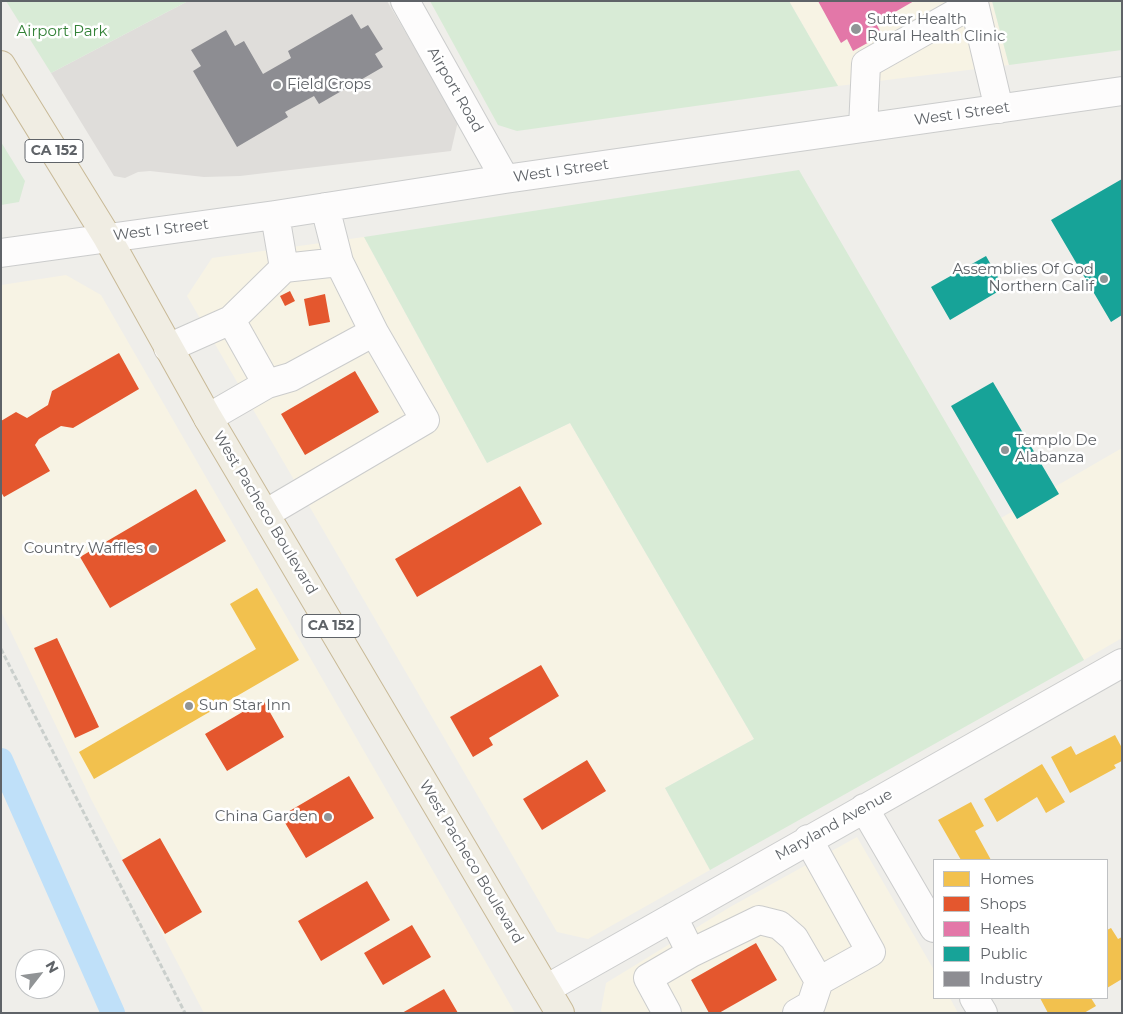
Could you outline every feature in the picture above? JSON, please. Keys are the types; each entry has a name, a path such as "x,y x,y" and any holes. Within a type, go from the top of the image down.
{"highway":[{"name":"West Pacheco Boulevard","path":"1,65 107,237 208,418 560,1013"}],"street":[{"name":"Airport Road","path":"405,1 505,179"},
{"path":"863,128 866,64 973,2 1000,109"},
{"name":"West I Street","path":"1,253 275,215 505,179 1122,91"},
{"path":"265,514 425,420 374,332 339,262 325,207"},
{"path":"275,215 284,268"},
{"path":"168,348 231,320 284,268 339,262"},
{"path":"231,320 267,384"},
{"path":"208,418 267,384 291,377 374,332"},
{"name":"Maryland Avenue","path":"546,989 1122,663"},
{"path":"864,808 933,926"},
{"path":"797,1013 811,1005 820,981 871,952 808,839"},
{"path":"673,917 694,952"},
{"path":"667,1013 648,978 694,952 759,920 779,925 794,938 820,981"},
{"path":"975,999 983,1013"}],"path":[{"path":"1,649 185,1013"}],"shaded area":[{"path":"188,1 387,1 458,121 451,151 240,176 204,177 150,171 138,172 125,178 114,176 51,73"},
{"path":"789,1 992,1 1009,65 838,86"},
{"path":"364,237 487,463 570,423 754,739 665,788 710,870 588,939 557,932 187,296 212,258"},
{"path":"66,275 101,295 515,1013 204,1013 91,799 1,611 1,285"},
{"path":"1122,448 1122,638 1084,660 1001,518"},
{"path":"857,837 933,968 933,999 951,999 958,1013 602,1013 606,983 730,907"}],"green space":[{"name":"Airport Park","path":"6,1 188,1 51,73"},
{"path":"430,1 789,1 838,86 517,131 498,125"},
{"path":"992,1 1122,1 1122,50 1009,65"},
{"path":"1,142 25,181 19,202 1,205"},
{"path":"799,170 1084,660 710,870 665,788 754,739 570,423 487,463 364,237"}],"building: Homes":[{"name":"Sun Star Inn","path":"257,588 299,660 94,779 79,752 256,649 230,604"},
{"path":"1115,735 1122,748 1122,761 1114,765 1116,768 1070,793 1051,757 1071,746 1076,755"},
{"path":"1042,764 1065,802 1046,813 1037,797 997,822 984,799"},
{"path":"971,802 984,826 975,831 990,859 960,859 938,820"},
{"path":"1111,928 1118,939 1122,937 1122,979 1108,987 1108,930"},
{"path":"1041,999 1092,999 1096,1006 1084,1013 1048,1013"}],"building: Shops":[{"path":"290,291 295,301 285,306 280,296"},
{"path":"325,294 330,322 309,326 304,299"},
{"path":"119,353 139,389 73,428 61,426 39,439 35,445 50,471 4,497 1,492 1,421 16,412 27,418 48,405 52,391"},
{"path":"355,371 379,412 305,455 281,414"},
{"path":"520,486 542,524 417,597 395,559"},
{"name":"Country Waffles","path":"196,489 226,541 110,608 80,557"},
{"path":"57,638 99,727 75,738 34,648"},
{"path":"541,665 559,696 489,738 493,745 473,757 450,717"},
{"path":"263,700 284,737 227,771 205,734"},
{"path":"587,760 606,791 542,830 523,799"},
{"name":"China Garden","path":"349,776 374,818 306,858 281,816"},
{"path":"160,838 202,912 165,934 122,860"},
{"path":"367,881 390,920 321,961 298,921"},
{"path":"412,925 431,957 383,985 364,953"},
{"path":"756,943 777,980 719,1013 709,1013 691,980"},
{"path":"444,989 458,1013 402,1013"}],"building: Health":[{"name":"Sutter Health Rural Health Clinic","path":"818,1 914,1 876,23 882,35 853,51 847,39 841,43"}],"building: Public":[{"name":"Assemblies Of God Northern Calif","path":"1122,179 1122,315 1111,322 1051,220"},
{"path":"986,256 1004,288 950,320 931,287"},
{"name":"Templo De Alabanza","path":"993,382 1059,494 1017,519 951,406"}],"building: Industry":[{"name":"Field Crops","path":"352,14 361,29 368,25 383,49 375,54 383,67 319,104 314,96 285,112 288,117 237,147 193,71 201,66 191,50 226,30 235,46 244,41 263,74 291,58 288,51"}],"waterway":[{"path":"1,760 113,1013"}],"place":[{"name":"Sutter Health Rural Health Clinic","path":"856,29"},
{"name":"Field Crops","path":"277,85"},
{"name":"Assemblies Of God Northern Calif","path":"1104,279"},
{"name":"Templo De Alabanza","path":"1005,450"},
{"name":"Country Waffles","path":"153,549"},
{"name":"Sun Star Inn","path":"189,706"},
{"name":"China Garden","path":"328,817"}]}
